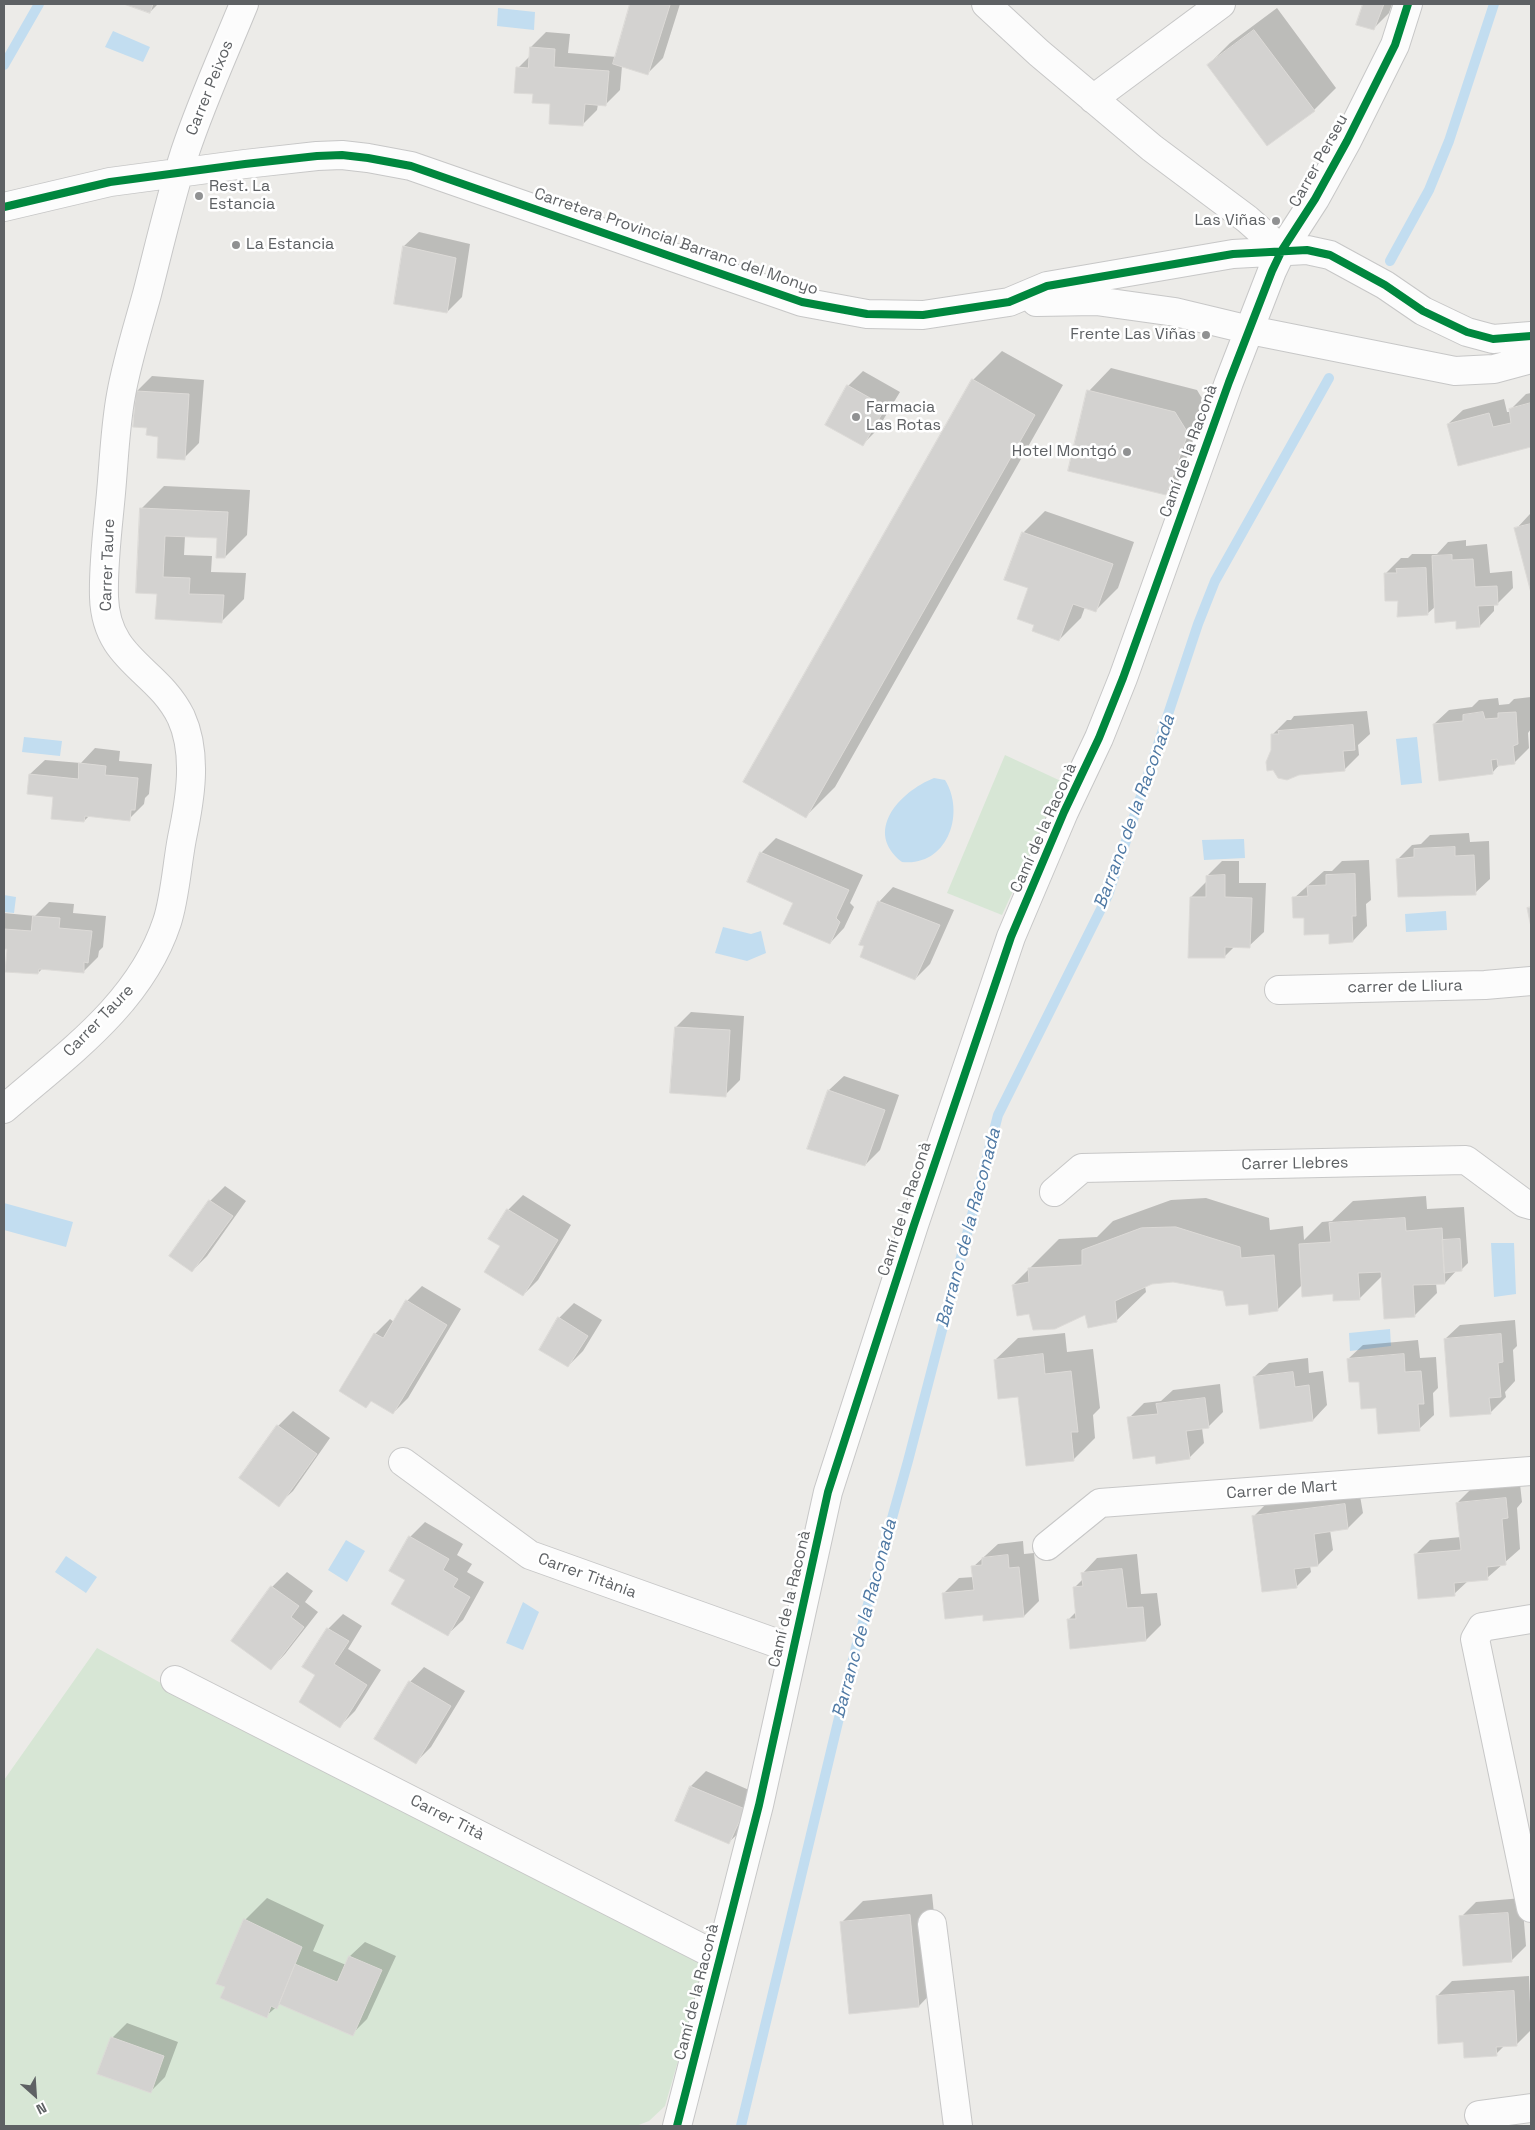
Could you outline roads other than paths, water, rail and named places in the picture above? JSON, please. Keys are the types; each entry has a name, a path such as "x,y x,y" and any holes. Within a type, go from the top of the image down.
{"street":[{"name":"Carrer Peixos","path":"179,173 205,98 244,4"},
{"path":"986,4 1028,44 1152,148 1247,218 1282,250"},
{"path":"1093,98 1221,4"},
{"name":"Carrer Perseu","path":"1250,330 1282,250 1315,199 1347,141 1395,45 1408,4"},
{"name":"Carretera Provincial Barranc del Monyo","path":"4,207 110,182 317,156 342,155 411,166 802,302 867,314 923,315 1009,302 1047,286 1233,254 1307,250 1330,255 1385,285 1423,311 1473,334 1493,339 1531,336"},
{"name":"Carrer Taure","path":"4,1109 89,1036 127,996 148,963 167,921 190,799 190,743 183,722 170,699 155,682 127,657 113,638 106,618 104,580 120,395 179,173"},
{"path":"1009,302 1096,302 1175,312 1250,330 1455,371 1494,369 1531,359"},
{"name":"Camí de la Raconà","path":"677,2126 759,1806 828,1492 841,1449 1011,937 1064,812 1099,738 1123,678 1228,382 1250,330"},
{"name":"carrer de Lliura","path":"1279,990 1485,985 1531,982"},
{"name":"Carrer Llebres","path":"1054,1192 1082,1168 1466,1160 1524,1203 1531,1205"},
{"name":"Carrer Titània","path":"402,1462 530,1555 793,1649"},
{"name":"Carrer de Mart","path":"1046,1546 1100,1503 1531,1471"},
{"path":"1531,1619 1482,1627 1475,1639 1531,1908"},
{"name":"Carrer Tità","path":"175,1680 720,1957"},
{"path":"932,1924 958,2126"},
{"path":"1479,2116 1531,2108"}],"water":[{"path":"498,8 535,12 534,30 497,26"},
{"path":"113,31 150,47 143,62 105,47"},
{"path":"24,737 62,741 60,756 22,752"},
{"path":"1417,737 1422,783 1401,785 1396,739"},
{"path":"934,778 945,780 951,793 953,808 948,836 941,847 931,856 918,861 902,862 891,850 886,838 886,826 890,814 909,793 921,784"},
{"path":"1244,839 1245,858 1204,860 1202,840"},
{"path":"4,895 16,897 14,913 4,912"},
{"path":"1446,911 1447,930 1406,932 1405,914"},
{"path":"723,927 751,934 761,931 766,953 747,961 715,953"},
{"path":"4,1203 73,1222 66,1247 4,1230"},
{"path":"1491,1243 1514,1243 1516,1294 1494,1297"},
{"path":"1390,1329 1391,1346 1350,1351 1349,1333"},
{"path":"346,1540 365,1551 347,1582 328,1570"},
{"path":"66,1556 97,1577 86,1593 55,1572"},
{"path":"523,1602 539,1612 523,1650 506,1643"}],"waterway":[{"path":"4,65 39,4"},
{"name":"Barranc de la Raconada","path":"1390,261 1429,190 1449,141 1494,4"},
{"name":"Barranc de la Raconada","path":"741,2126 856,1647 908,1461 998,1115 1108,895 1198,624 1215,581 1329,378"}],"place":[{"name":"Rest. La Estancia","path":"199,196"},
{"name":"Las Viñas","path":"1276,221"},
{"name":"La Estancia","path":"236,245"},
{"name":"Frente Las Viñas","path":"1206,335"},
{"name":"Farmacia Las Rotas","path":"856,417"},
{"name":"Hotel Montgó","path":"1127,452"}]}
